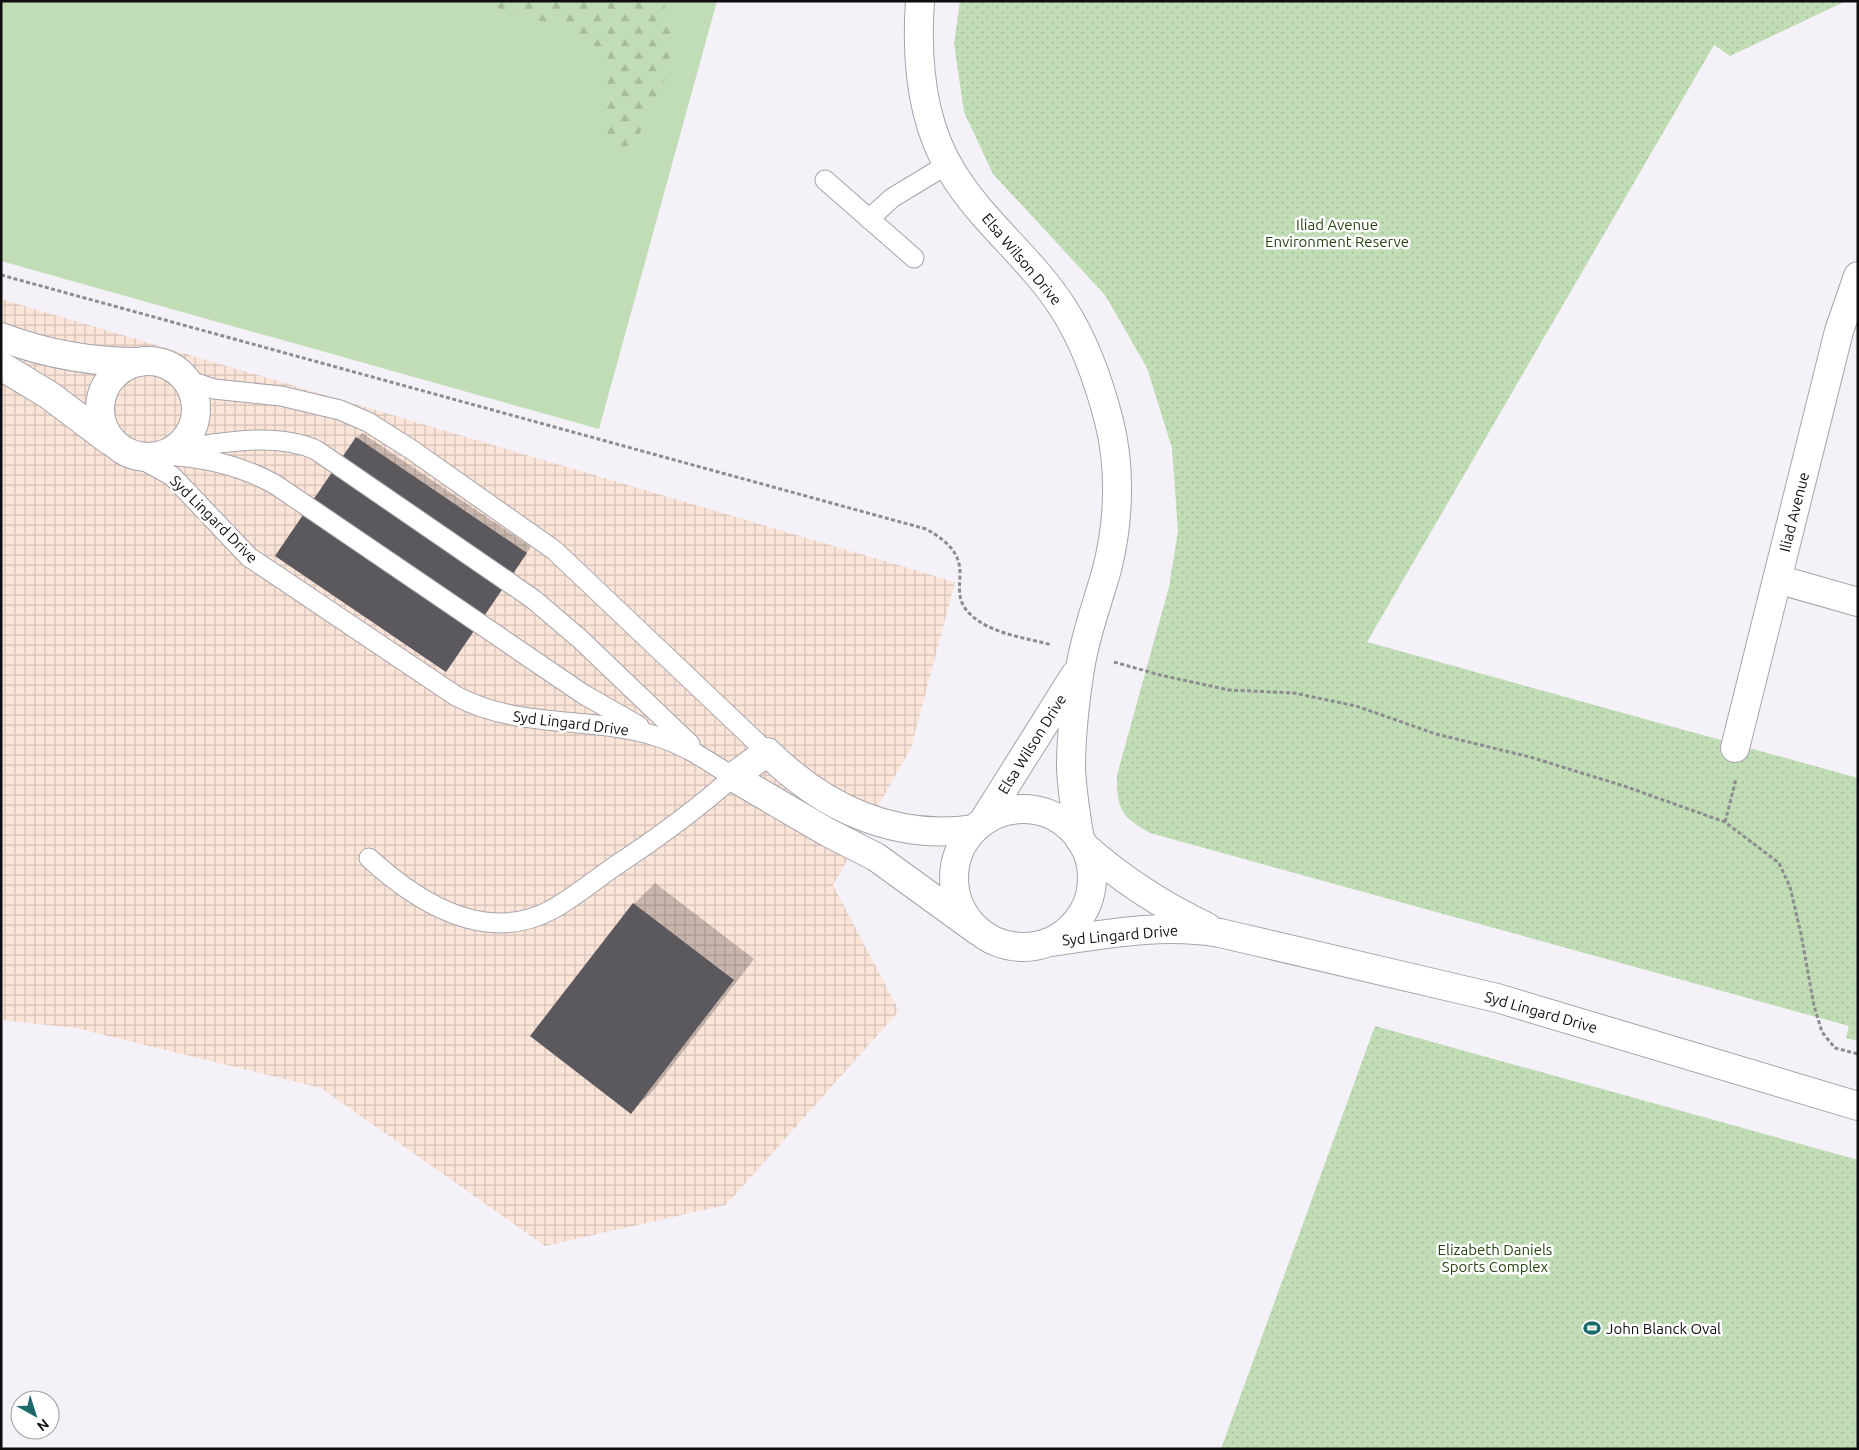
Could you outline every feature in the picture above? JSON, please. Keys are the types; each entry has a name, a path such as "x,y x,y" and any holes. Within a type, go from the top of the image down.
{"street":[{"name":"Elsa Wilson Drive","path":"920,1 918,59 930,120 948,164 967,194 1063,308 1092,366 1110,424 1117,486 1115,519 1092,663 1071,769 1082,843"},
{"name":"Iliad Avenue","path":"1735,748 1839,331 1858,276"},
{"path":"1,337 48,352 91,360 146,362 161,363 175,370 190,387 196,410 189,433 146,452 108,437 102,422 100,407 104,392 117,373 131,365 146,362"},
{"name":"Syd Lingard Drive","path":"1,366 146,452"},
{"path":"1777,578 1858,602"},
{"name":"Elsa Wilson Drive","path":"979,825 1092,663"},
{"path":"723,771 767,752 816,793 858,816 878,823 920,831 942,832 979,825 1008,811 1034,809 1058,818 1082,843 1092,870 1090,896 1079,918 1071,928 1050,942 1038,946 1013,947 989,939 978,931 962,912 954,889 953,876 959,850 979,825"},
{"name":"Syd Lingard Drive","path":"723,771 827,832 876,857 978,931"},
{"name":"Syd Lingard Drive","path":"1082,843 1118,874 1141,890 1191,920 1220,933"},
{"name":"Syd Lingard Drive","path":"1050,942 1151,930 1180,929 1220,933 1497,998 1858,1106"}],"lane":[{"path":"870,219 892,198 948,164"},
{"path":"825,180 914,258"},
{"path":"175,370 196,383 214,389 281,396 340,410 368,422 404,445 554,550 767,752"},
{"path":"146,452 269,441 293,443 316,450 533,599 574,633 723,771 699,806 641,849 552,909 531,918 489,922 457,916 409,892 369,858"},
{"path":"146,452 228,464 264,478 583,694 668,740"},
{"name":"Syd Lingard Drive","path":"146,452 157,466 172,476 249,557 456,696 483,708 519,718 611,727 668,740 723,771"}],"path":[{"path":"1,276 926,529 941,537 954,550 960,562 959,595 969,614 980,622 1000,630 1055,646"},
{"path":"1092,663 1230,690 1294,694 1356,706 1436,734 1530,757 1596,777 1725,822 1779,863 1790,887 1814,1006 1822,1032 1836,1048 1858,1054"},
{"path":"1725,822 1740,763 1740,754 1735,748"}],"shaded area":[{"path":"1,299 955,582 911,748 833,885 899,1011 726,1205 545,1246 321,1088 76,1028 1,1020"}],"green space":[{"path":"1,1 717,1 599,429 1,261"},
{"path":"481,1 663,1 678,51 635,144 623,147 614,144 603,129 602,104 608,67 598,48 552,23 522,18"},
{"name":"Iliad Avenue Environment Reserve","path":"960,1 1846,1 1730,56 1714,45 1367,642 1858,778 1858,1041 1846,1038 1849,1026 1150,833 1126,816 1118,796 1117,775 1169,587 1178,531 1172,448 1147,368 1105,295 993,174 964,112 954,44"},
{"name":"Elizabeth Daniels Sports Complex","path":"1375,1026 1858,1160 1858,1449 1221,1449"}],"building":[{"path":"356,437 527,553 446,672 275,556"},
{"path":"633,903 734,980 631,1114 530,1036"}],"place":[{"name":"John Blanck Oval","path":"1592,1328"}]}
